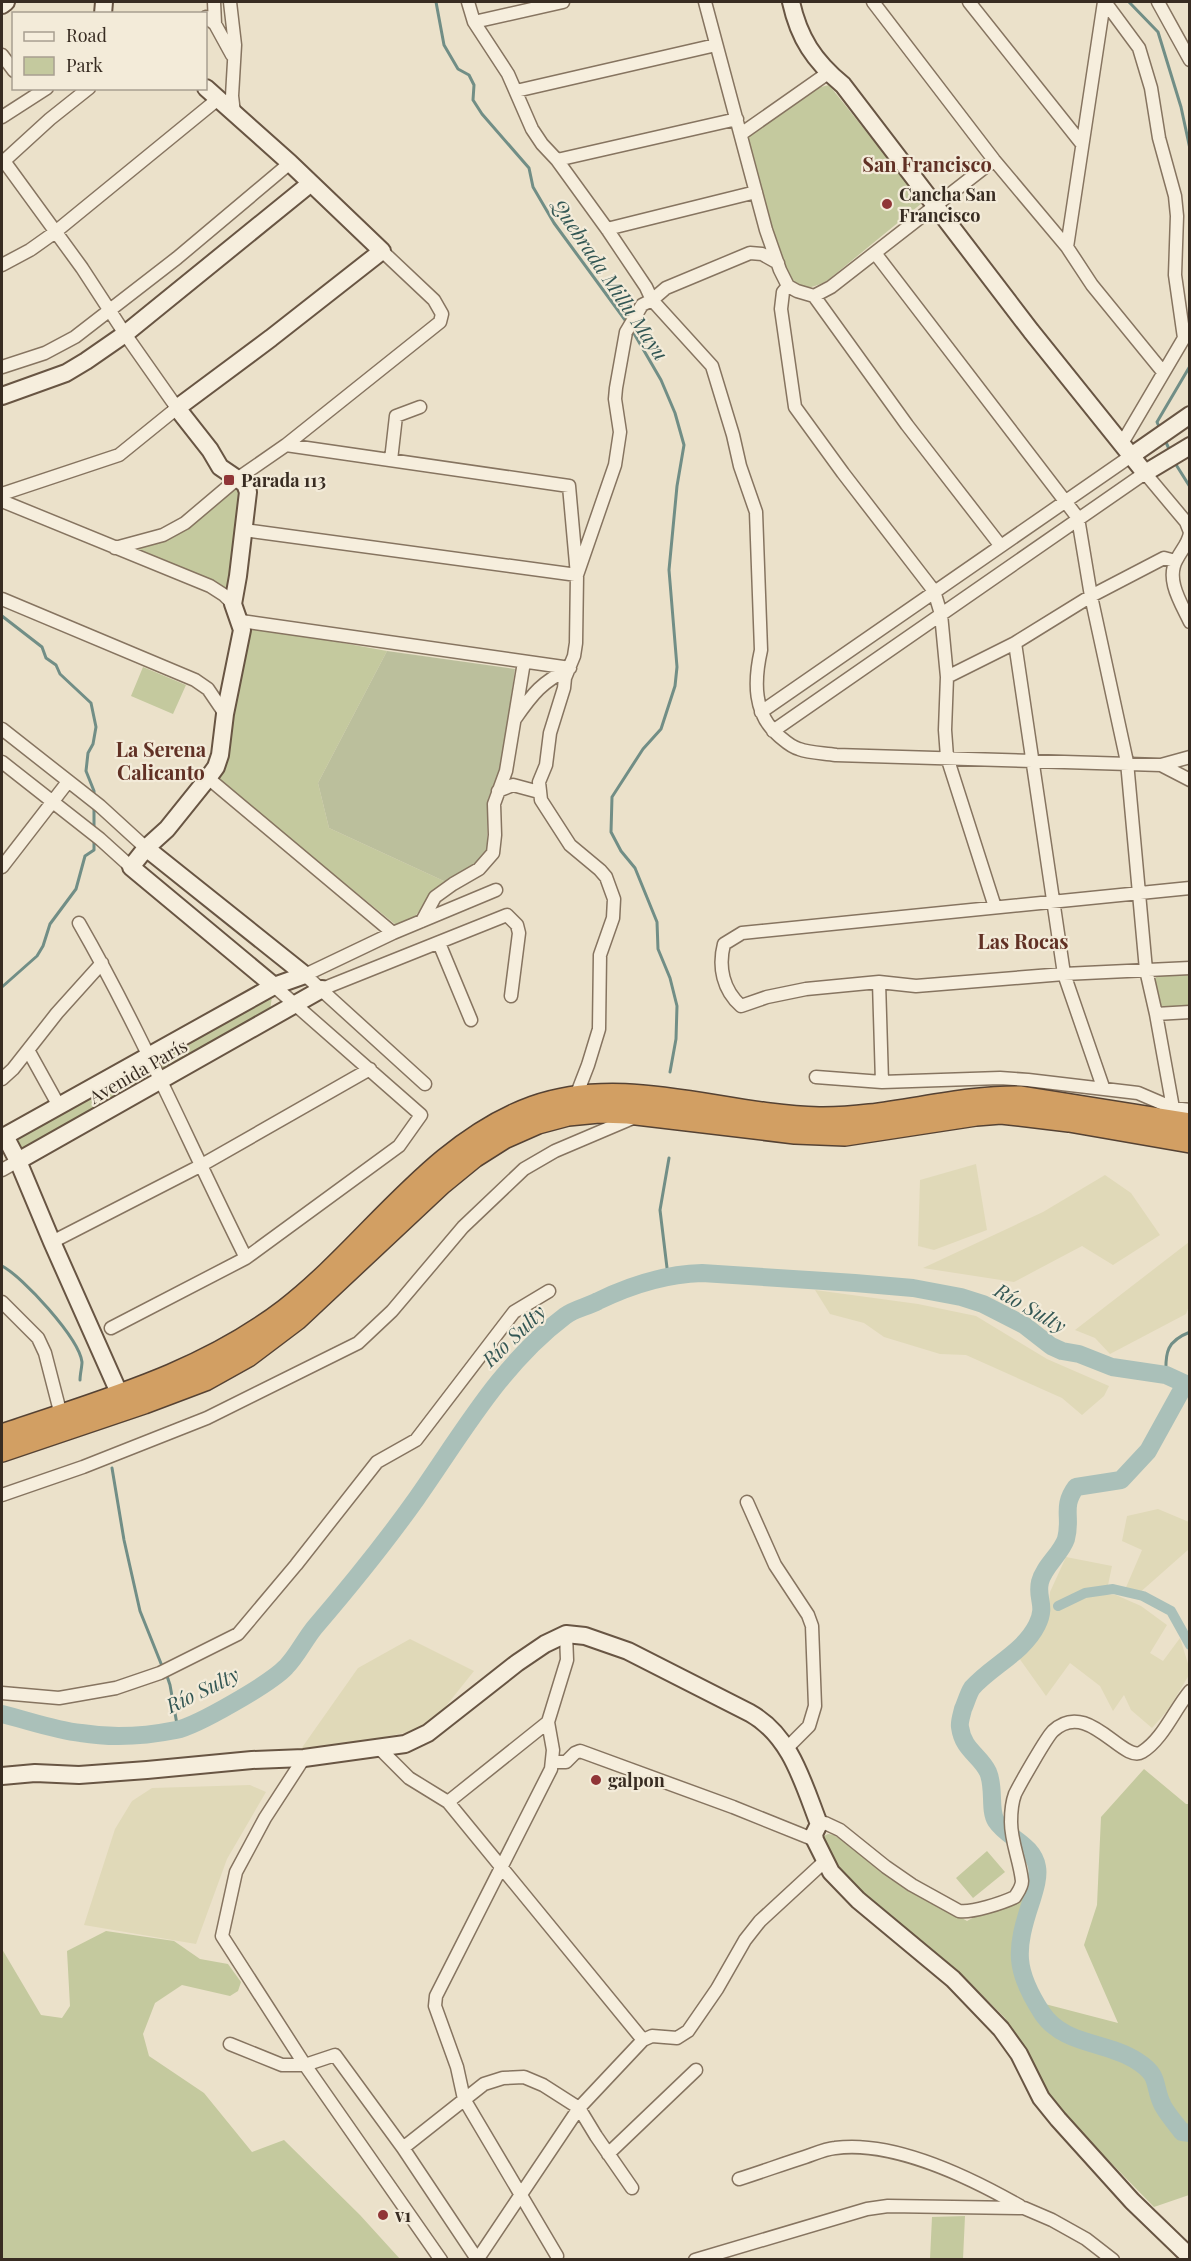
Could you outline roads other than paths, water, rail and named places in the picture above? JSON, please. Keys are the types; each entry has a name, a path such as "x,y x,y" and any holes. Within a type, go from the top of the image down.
{"highway":[{"path":"2,1435 182,1372 239,1342 286,1309 326,1274 443,1161 481,1133 498,1122 534,1107 576,1096 631,1095 816,1118 873,1115 985,1098 1021,1097 1190,1124"},
{"path":"2,1450 205,1380 248,1356 274,1339 338,1283 441,1184 474,1157 504,1138 568,1115 599,1112 641,1114 795,1133 844,1135 1001,1113 1059,1120 1190,1142"}],"street":[{"path":"2,5 6,2"},
{"path":"214,2 210,21 234,58"},
{"path":"230,2 234,38 232,96 234,113"},
{"path":"468,2 474,22 508,74 532,129 542,144 557,160 607,229 646,286 652,300 712,366 734,435 740,466 756,512 761,650 756,670 756,693 761,712 773,731 798,749 827,753 1161,765 1190,757"},
{"path":"474,22 563,2"},
{"path":"705,2 766,230 788,286 814,296 907,425 1000,545"},
{"path":"791,2 804,43 828,73 843,85 1126,450 1186,522 1190,533 1188,542 1175,561 1172,572 1174,585 1190,622"},
{"path":"873,2 994,160 1066,247 1092,285 1163,372"},
{"path":"969,2 1082,144"},
{"path":"1066,247 1105,2"},
{"path":"1105,2 1139,48 1151,88 1159,138 1175,196 1178,216 1175,275 1184,338 1163,372 1126,450"},
{"path":"1158,2 1190,60"},
{"path":"516,91 716,45"},
{"path":"2,55 12,68"},
{"path":"741,134 828,73"},
{"path":"86,90 50,119 4,162 54,233 82,268 125,334 220,467 245,484 248,492 233,604"},
{"path":"2,117 29,92"},
{"path":"2,265 30,250 54,233 212,93 312,183 434,300 442,314 440,322 286,446 237,479 185,523 172,531 115,548"},
{"path":"557,160 737,119"},
{"path":"814,296 831,287 994,160"},
{"path":"2,368 45,353 75,336 177,258 290,163"},
{"path":"2,396 66,373 125,334 312,183"},
{"path":"607,229 756,192"},
{"path":"2,494 119,455 382,251"},
{"path":"875,253 1078,518 1091,596 1127,762 1137,893 1146,970 1173,1108"},
{"path":"577,575 615,465 620,432 615,399 616,388 626,332 642,305 666,288 750,254 762,254 778,263"},
{"path":"788,286 783,292 781,309 795,407 934,591 941,614 947,677 945,730 947,757 995,907"},
{"path":"391,460 396,416 420,406"},
{"path":"761,712 1065,501 1126,450 1165,432 1190,415"},
{"path":"773,731 1078,518 1145,473 1182,453 1165,432"},
{"path":"286,446 569,486 577,575 576,643 550,733 548,755 539,782 539,792 541,800 570,845 606,877 614,899 613,918 600,955 599,1029 576,1096"},
{"path":"2,501 210,586 233,604 241,621 242,630 216,767 167,829 146,848 131,867"},
{"path":"244,530 577,575"},
{"path":"947,677 1015,643 1091,596 1164,558 1175,561"},
{"path":"2,598 195,680 208,689 225,714"},
{"path":"241,621 570,668"},
{"path":"1015,643 1064,974 1102,1088"},
{"path":"422,921 435,897 479,869 493,853 494,804 506,771 512,723 524,662"},
{"path":"512,723 533,694 548,680 570,668"},
{"path":"2,729 67,783 100,806 146,848 306,975 425,1083"},
{"path":"2,762 100,839 274,986 422,1116 399,1146 246,1258 111,1328"},
{"path":"1161,765 1190,780"},
{"path":"208,778 393,933"},
{"path":"2,867 67,783"},
{"path":"498,791 513,785 539,792"},
{"path":"1190,888 742,933 724,944 720,959 730,996 741,1006 767,997 806,989 879,982 916,986 1064,974 1190,968"},
{"path":"120,1395 18,1161 3,1137 274,986 306,975 393,933 496,890"},
{"path":"322,989 507,915 517,925 519,933 511,996"},
{"path":"79,923 162,1080 200,1166 246,1258"},
{"path":"439,943 471,1020"},
{"path":"2,1079 102,963"},
{"path":"879,982 882,1082"},
{"name":"Avenida París","path":"2,1170 322,989"},
{"path":"1156,1014 1190,1012"},
{"path":"28,1050 59,1106"},
{"path":"52,1242 200,1166 370,1070"},
{"path":"816,1077 882,1082 1000,1078 1138,1093 1173,1108 1190,1110"},
{"path":"2,1495 90,1464 207,1418 358,1343 392,1311 463,1227 524,1169 555,1150 641,1114"},
{"path":"2,1693 59,1698 116,1688 160,1673 238,1634 377,1462 416,1440 514,1312 549,1291"},
{"path":"2,1302 38,1338 45,1353 62,1414"},
{"path":"747,1502 775,1564 808,1615 812,1626 815,1706 809,1726 787,1748"},
{"path":"556,2256 464,2099 457,2067 435,2006 436,1996 551,1769 553,1759 548,1722 567,1660 566,1634"},
{"path":"2,1776 35,1773 79,1775 252,1760 304,1758 405,1744 428,1733 517,1663 545,1644 566,1634 585,1636 605,1642 674,1673 763,1720 775,1732 787,1748 817,1832 824,1862 858,1900 953,1979 1001,2029 1019,2054 1041,2098 1058,2119 1132,2201 1190,2257"},
{"path":"817,1832 825,1823 840,1830 868,1855 950,1907 967,1912 1008,1900 1015,1897 1022,1882 1015,1854 1011,1822 1014,1796 1054,1730 1070,1723 1090,1725 1098,1728 1128,1752 1134,1755 1140,1754 1158,1737 1190,1691"},
{"path":"448,1802 548,1722"},
{"path":"379,1748 410,1778 448,1802 643,2040"},
{"path":"553,1759 557,1762 566,1762 580,1751 733,1807 817,1832"},
{"path":"304,1758 265,1818 236,1872 222,1936 305,2065 441,2259"},
{"path":"230,2044 282,2065 305,2065 335,2055 403,2148 477,2259 579,2108 643,2040 651,2036 677,2038 688,2031 717,1989 745,1940 760,1921 824,1862"},
{"path":"608,2154 696,2070"},
{"path":"403,2148 484,2084 503,2078 524,2077 543,2085 579,2108 632,2188"},
{"path":"739,2179 833,2148 852,2146 882,2150 919,2160 987,2187 1086,2239 1113,2259"},
{"path":"695,2259 867,2208 888,2206 1024,2208"}],"waterway":[{"name":"Quebrada Millu Mayu","path":"436,2 444,45 458,69 469,75 474,85 473,100 482,114 529,168 533,187 554,223 628,324"},
{"path":"1129,2 1158,32 1181,107 1190,149"},
{"name":"Quebrada Millu Mayu","path":"632,330 661,380 675,413 684,445 677,486 669,570 677,667 675,686 661,729 643,749 612,797 611,832 621,851 635,868 657,922 658,949 670,978 677,1006 676,1039 670,1072"},
{"path":"1160,429 1157,422 1190,366"},
{"path":"1164,438 1170,451"},
{"path":"1175,463 1190,487"},
{"path":"2,616 42,647 46,658 56,665 60,674 91,703 96,727 93,744 88,753 86,771 94,797"},
{"path":"94,807 94,830"},
{"path":"2,987 37,956 50,924 76,889 85,856 94,850 94,840"},
{"name":"Quebrada Millu Mayu","path":"668,1276 660,1210 669,1158"},
{"path":"2,1266 35,1294 71,1338 79,1351 82,1362 80,1380"},
{"name":"Río Sulty","path":"2,1714 61,1730 92,1735 153,1734 176,1730 200,1721 265,1683 290,1663 315,1627 355,1580 417,1498 484,1401 521,1356 542,1335 569,1314 648,1281 702,1273 913,1288 961,1297 983,1304 1024,1325 1051,1346 1062,1351 1079,1354 1112,1367 1166,1375 1190,1386"},
{"path":"1166,1375 1169,1348 1176,1339 1190,1332"},
{"path":"1185,1384 1148,1451 1121,1480 1076,1487 1069,1500 1066,1539 1040,1582 1041,1612 1037,1625 1024,1644 972,1688 963,1709 960,1725 968,1747 988,1772 996,1821 1035,1859 1036,1885 1020,1947 1022,1972 1033,1998 1051,2024 1062,2032 1125,2055 1145,2067 1153,2077 1167,2113 1182,2132 1190,2133"},
{"path":"112,1468 124,1540 140,1611 162,1666"},
{"path":"1058,1606 1085,1593 1113,1589 1143,1596 1171,1611 1190,1645"},
{"path":"167,1676 178,1730"}],"place":[{"name":"Cancha San Francisco","path":"887,204"},
{"name":"Parada 113","path":"229,480"},
{"name":"galpon","path":"596,1780"},
{"name":"v1","path":"383,2215"}],"district":[{"name":"San Francisco","path":"927,163"},
{"name":"La Serena Calicanto","path":"161,760"},
{"name":"Las Rocas","path":"1023,940"}]}
